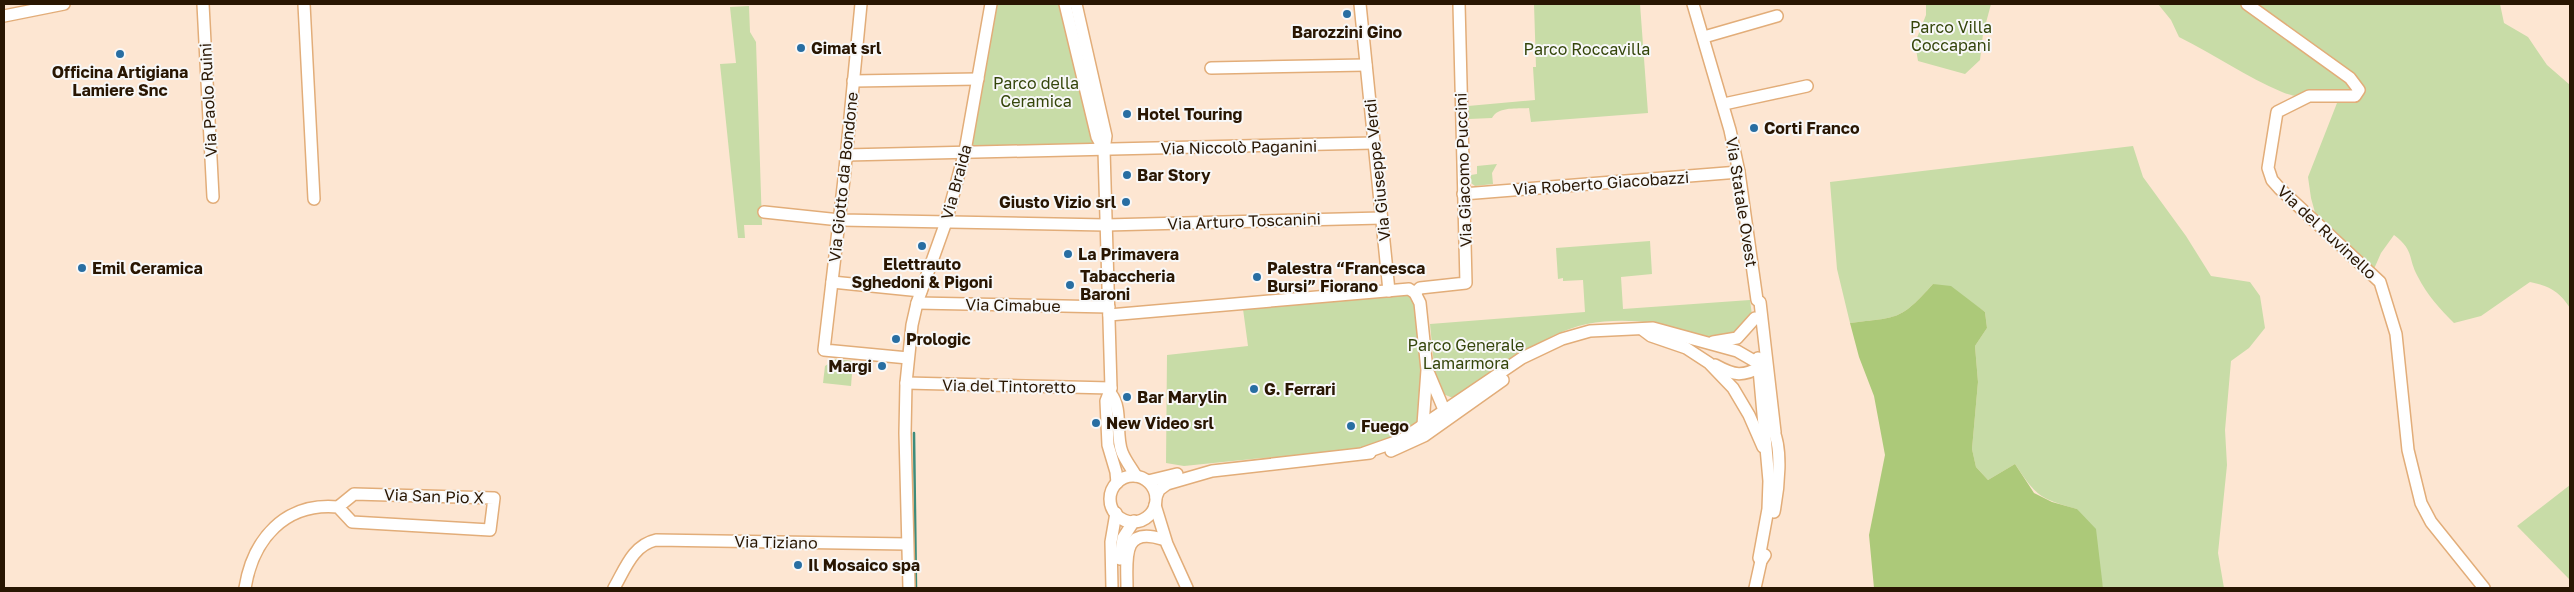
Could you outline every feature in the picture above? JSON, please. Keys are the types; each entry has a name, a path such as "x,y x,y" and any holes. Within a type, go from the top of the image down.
{"street":[{"path":"4,16 64,4"},
{"name":"Via Paolo Ruini","path":"203,4 213,197"},
{"path":"304,4 314,200"},
{"name":"Via Giotto da Bondone","path":"861,4 840,220 824,350 908,358"},
{"name":"Via Braida","path":"909,588 906,383 908,358 917,303 946,222 965,151 991,4"},
{"path":"1065,4 1097,136 1104,150"},
{"path":"1076,4 1106,136 1104,150 1111,391 1116,400 1118,437 1122,454 1136,476"},
{"name":"Via Giuseppe Verdi","path":"1360,4 1389,291"},
{"name":"Via Giacomo Puccini","path":"1415,293 1420,288 1466,283 1458,4"},
{"name":"Via Statale Ovest","path":"1693,4 1724,104 1739,172 1757,300 1760,302 1775,432 1778,484 1775,510 1764,559 1761,561"},
{"name":"Via del Ruvinello","path":"2247,4 2350,78 2359,90 2355,96 2309,96 2277,112 2268,168 2272,180 2280,189 2380,282 2396,334 2408,450 2421,502 2431,522 2484,588"},
{"path":"1704,37 1777,16"},
{"path":"1211,68 1366,65"},
{"path":"853,81 978,79"},
{"path":"1724,104 1807,86"},
{"name":"Via Niccolò Paganini","path":"846,155 1374,143"},
{"name":"Via Roberto Giacobazzi","path":"1464,194 1739,172"},
{"name":"Via Arturo Toscanini","path":"764,212 840,220 1106,225 1382,218"},
{"path":"832,282 921,291"},
{"path":"1389,291 1409,290 1415,293 1420,303 1427,370 1423,426"},
{"name":"Via Cimabue","path":"917,303 1109,311 1389,291"},
{"name":"Via Statale Ovest","path":"1756,588 1761,561 1759,558 1768,509 1768,459 1754,302 1757,300"},
{"path":"1710,342 1737,338 1755,318"},
{"path":"1410,444 1442,416 1522,358 1562,339 1590,331 1623,328 1643,330 1653,328 1710,342 1737,351 1760,366"},
{"path":"1643,330 1651,336 1686,348 1730,374 1743,374 1760,366"},
{"name":"Via Statale Ovest","path":"1765,349 1762,352 1760,366 1770,427 1775,432"},
{"path":"1187,588 1165,541 1152,523 1121,518 1116,513 1111,501 1113,488 1117,483 1126,477 1136,476 1148,481 1182,473 1364,453 1385,453 1410,444 1485,394 1539,350"},
{"path":"1709,363 1733,388 1750,415 1768,459"},
{"path":"1427,370 1442,416"},
{"name":"Via del Tintoretto","path":"906,383 1111,391"},
{"path":"1111,391 1106,401 1108,445 1117,483"},
{"path":"1364,453 1401,440 1474,398 1485,394"},
{"path":"1426,400 1442,416"},
{"path":"1120,588 1121,544 1156,501 1159,490 1167,484 1208,471"},
{"path":"1148,481 1156,501 1165,541"},
{"name":"Via San Pio X","path":"245,588 248,570 255,551 266,535 276,526 301,511 325,506 338,507 352,522 490,530 494,498 354,494 338,507"},
{"path":"1112,588 1111,542 1116,513"},
{"path":"1127,588 1127,551 1132,541 1143,536 1165,541"},
{"name":"Via Tiziano","path":"614,588 638,548 646,542 656,540 907,544"}],"green space":[{"name":"Parco della Ceramica","path":"986,4 1072,4 1103,148 964,151"},
{"name":"Parco Roccavilla","path":"1534,4 1640,4 1648,113 1531,122 1529,108 1514,108 1503,110 1492,118 1469,119 1468,106 1535,100 1533,67 1536,67"},
{"name":"Parco Villa Coccapani","path":"1926,4 1991,4 1983,34 1980,60 1965,74 1918,61 1915,43 1926,15"},
{"path":"2158,4 2500,4 2504,23 2528,37 2547,65 2570,85 2570,308 2562,297 2553,290 2530,282 2481,316 2454,323 2425,290 2408,250 2394,235 2381,253 2370,278 2319,227 2311,198 2308,177 2337,103 2282,92 2179,37 2171,20"},
{"path":"749,6 750,32 756,42 762,225 744,225 745,238 738,238 720,64 736,63 730,7"},
{"path":"2133,146 2143,177 2186,236 2211,276 2250,282 2260,296 2265,328 2249,348 2231,361 2225,430 2227,465 2218,553 2224,588 2103,588 2098,564 2077,509 2046,499 2040,495 2034,490 2015,464 1988,480 1976,467 1972,449 1978,382 1975,346 1987,328 1985,312 1969,301 1933,284 1913,305 1897,315 1879,320 1850,323 1837,269 1830,182"},
{"path":"1497,164 1492,173 1493,184 1475,186 1471,183 1471,175 1477,174 1477,166"},
{"name":"Parco Generale Lamarmora","path":"1650,241 1652,274 1621,277 1623,309 1750,300 1752,315 1739,331 1726,338 1716,338 1644,322 1611,321 1587,324 1570,329 1537,344 1464,397 1453,398 1443,394 1435,376 1430,324 1585,312 1583,280 1563,281 1563,278 1558,279 1556,248"},
{"path":"1933,284 1951,286 1985,312 1987,328 1975,346 1978,382 1972,449 1976,467 1988,480 2015,464 2034,493 2052,502 2077,509 2096,529 2103,588 1874,588 1869,535 1885,455 1874,396 1859,357 1850,323 1879,320 1897,315 1913,305"},
{"path":"1414,291 1433,425 1371,452 1262,458 1184,466 1166,463 1167,355 1248,346 1243,309"},
{"path":"836,359 853,361 851,386 823,383 825,366"},
{"path":"2570,485 2570,580 2517,526"}],"waterway":[{"path":"914,433 916,588"}],"place":[{"name":"Barozzini Gino","path":"1347,14"},
{"name":"Gimat srl","path":"801,48"},
{"name":"Officina Artigiana Lamiere Snc","path":"120,54"},
{"name":"Hotel Touring","path":"1127,114"},
{"name":"Corti Franco","path":"1754,128"},
{"name":"Bar Story","path":"1127,175"},
{"name":"Giusto Vizio srl","path":"1126,202"},
{"name":"Elettrauto Sghedoni & Pigoni","path":"922,246"},
{"name":"La Primavera","path":"1068,254"},
{"name":"Emil Ceramica","path":"82,268"},
{"name":"Palestra “Francesca Bursi” Fiorano","path":"1257,277"},
{"name":"Tabaccheria Baroni","path":"1070,285"},
{"name":"Prologic","path":"896,339"},
{"name":"Margi","path":"882,366"},
{"name":"G. Ferrari","path":"1254,389"},
{"name":"Bar Marylin","path":"1127,397"},
{"name":"New Video srl","path":"1096,423"},
{"name":"Fuego","path":"1351,426"},
{"name":"Il Mosaico spa","path":"798,565"}]}
